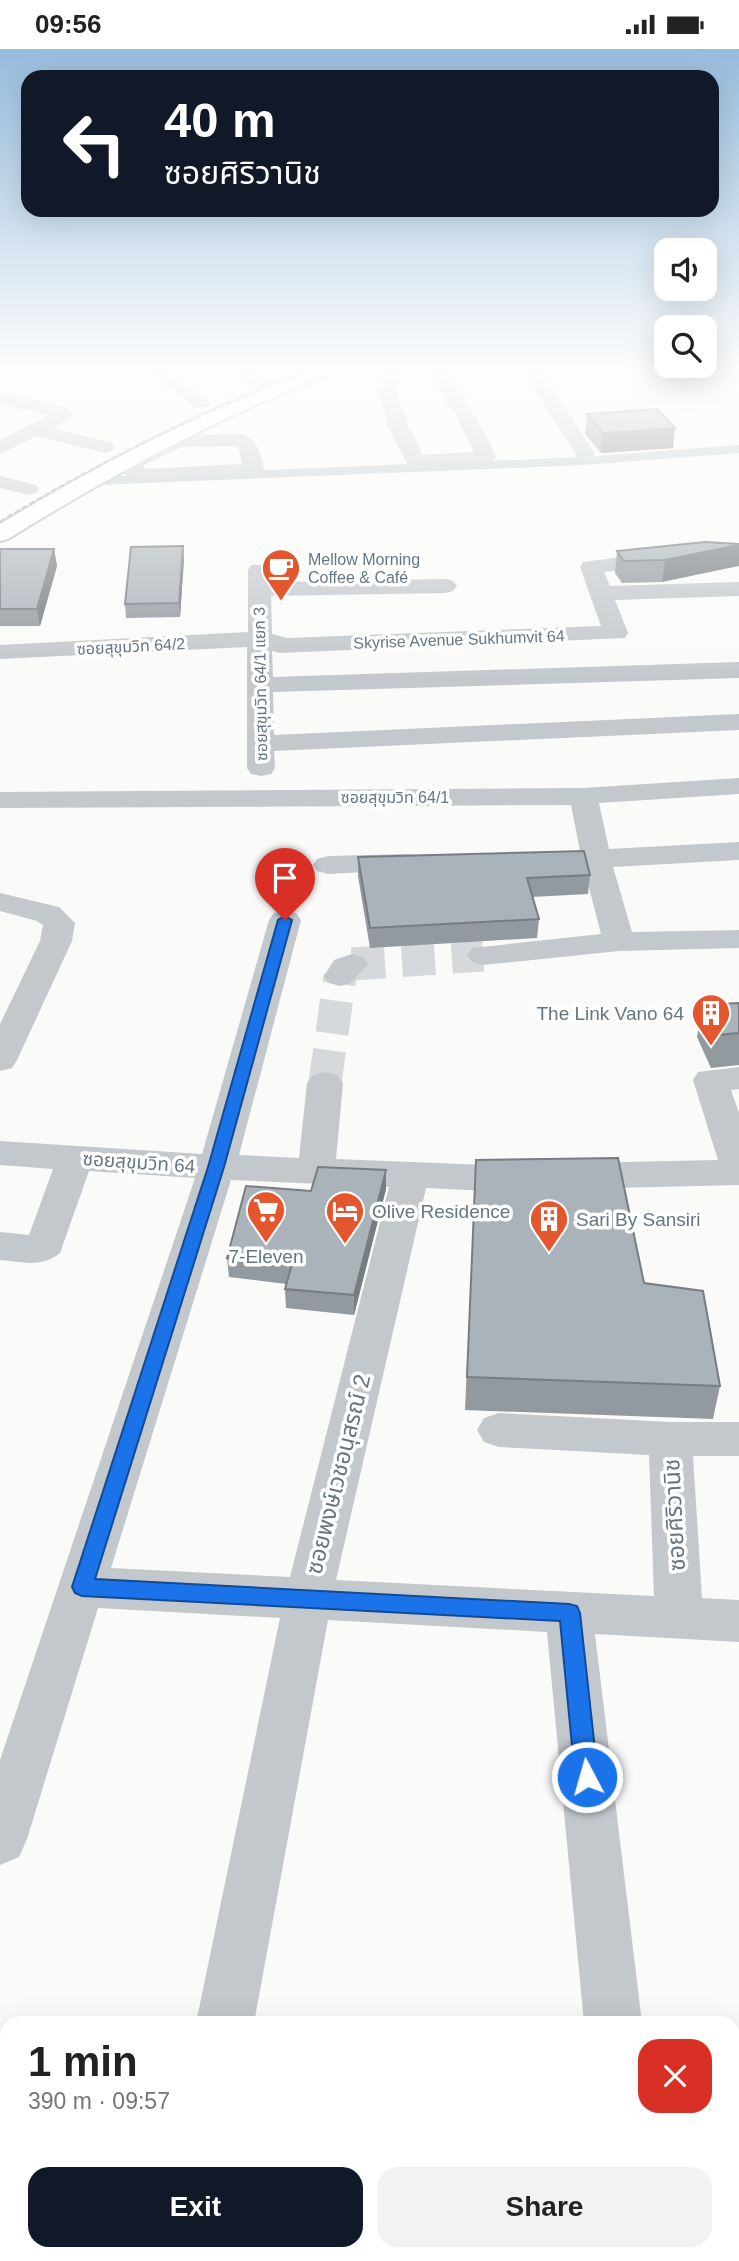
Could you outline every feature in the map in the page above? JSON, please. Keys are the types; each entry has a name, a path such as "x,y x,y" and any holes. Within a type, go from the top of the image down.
{"main road":[{"path":"0,534 63,496 109,473"},
{"path":"0,506 38,483 63,496"}],"street":[{"path":"135,473 188,473"},
{"path":"0,482 38,483"},
{"path":"702,554 731,590"},
{"path":"731,590 599,593 591,568 702,554 739,556"},
{"name":"ซอยสุขุมวิท 64/1 แยก 3","path":"262,798 259,579 445,586"},
{"name":"Skyrise Avenue Sukhumvit 64","path":"261,639 278,643 280,646 616,633 599,593"},
{"name":"ซอยสุขุมวิท 64/2","path":"0,652 261,639"},
{"path":"261,685 739,670"},
{"path":"261,744 739,722"},
{"name":"ซอยสุขุมวิท 64/1","path":"0,800 583,796 739,786"},
{"path":"583,796 596,859 619,942"},
{"path":"542,860 739,851"},
{"path":"328,865 435,863"},
{"path":"0,902 48,914 59,923 56,941 0,1060"},
{"path":"0,1839 216,1167 285,920"},
{"path":"482,955 619,942 739,939"},
{"path":"316,1171 325,1083"},
{"path":"732,1097 739,1169"},
{"name":"ซอยสุขุมวิท 64","path":"0,1153 216,1167 487,1178 739,1169"},
{"path":"0,1246 38,1250 46,1243 75,1158"},
{"name":"ซอยพงษ์เวชอนุสรณ์ 2","path":"226,2016 308,1599 411,1174"},
{"path":"499,1430 670,1439"},
{"name":"ซอยศิริวานิช","path":"679,1618 670,1439 739,1439"},
{"path":"82,1587 739,1621"},
{"path":"569,1613 611,2016"}],"building":[{"path":"705,542 739,545 665,560 624,561 617,551"},
{"path":"183,546 179,603 125,604 131,547"},
{"path":"0,549 54,549 37,609 0,609"},
{"path":"584,851 590,875 527,878 539,919 370,928 358,857"},
{"path":"739,1003 739,1033 717,1035 702,1005"},
{"name":"Sari By Sansiri","path":"618,1158 644,1283 703,1291 720,1386 467,1377 476,1160"},
{"path":"318,1167 386,1170 354,1295 285,1289 292,1264 227,1258 246,1186 311,1191"}],"waterway":[{"path":"98,481 287,473"}],"tunnel":[{"path":"352,964 483,955"},
{"path":"325,1083 340,976"}],"railway":[{"path":"0,522 86,473"}],"place":[{"name":"Mellow Morning Coffee & Café","path":"281,602"},
{"name":"The Link Vano 64","path":"711,1047"},
{"name":"7-Eleven","path":"266,1244"},
{"name":"Olive Residence","path":"345,1245"},
{"name":"Sari By Sansiri","path":"549,1253"}],"route":[{"path":"285,920 216,1167 82,1587 569,1613 587,1777"}]}
